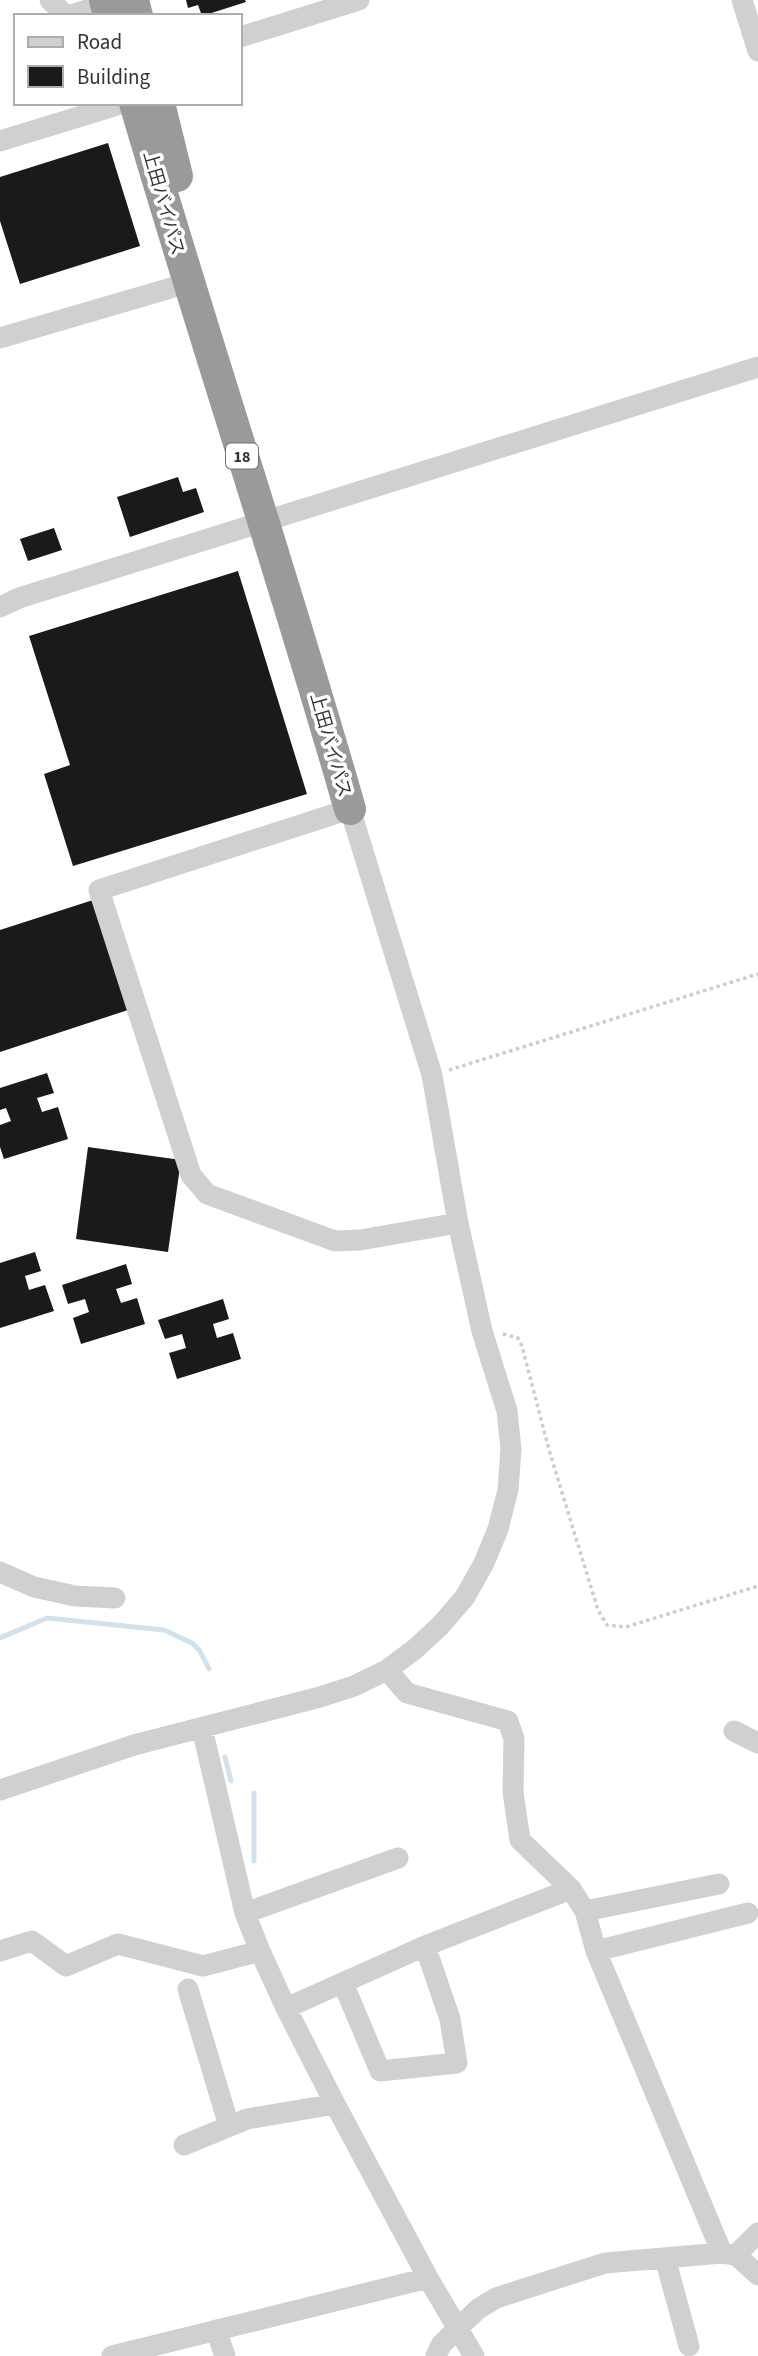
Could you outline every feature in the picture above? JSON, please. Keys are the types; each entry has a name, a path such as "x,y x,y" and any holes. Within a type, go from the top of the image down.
{"highway":[{"path":"113,5 133,14"},
{"name":"上田バイパス","path":"136,105 188,283 269,519"},
{"name":"上田バイパス","path":"160,105 292,608 350,809"}],"street":[{"path":"50,0 65,14"},
{"path":"242,36 359,0"},
{"path":"742,0 758,51"},
{"path":"75,14 113,5"},
{"path":"0,141 117,105"},
{"path":"0,338 188,283"},
{"path":"9,602 758,367"},
{"path":"0,1790 134,1745 320,1697 354,1686 387,1670 432,1634 465,1597 484,1563 498,1529 508,1490 511,1448 507,1411 482,1331 458,1223 432,1075 350,809 99,890 191,1175 207,1194 335,1241 360,1240 458,1223"},
{"path":"0,1572 34,1587 65,1594 115,1598"},
{"path":"387,1670 407,1693 508,1721 514,1739 513,1792 520,1839 571,1889 585,1911 596,1951 729,2254 758,2276"},
{"path":"202,1728 245,1913 260,1951 335,2104 428,2278 474,2356"},
{"path":"734,1731 758,1743"},
{"path":"245,1913 398,1858"},
{"path":"585,1911 719,1884"},
{"path":"286,2008 425,1946 571,1889"},
{"path":"596,1951 748,1913"},
{"path":"0,1951 32,1941 65,1966 118,1944 203,1966 260,1951"},
{"path":"343,1983 380,2071 457,2063 450,2019 425,1946"},
{"path":"188,1989 229,2126"},
{"path":"184,2145 247,2119 335,2104"},
{"path":"436,2356 441,2345 457,2329 478,2309 496,2298 605,2263 729,2254 758,2233"},
{"path":"666,2258 689,2346"},
{"path":"111,2356 428,2278"},
{"path":"216,2330 225,2356"}],"path":[{"path":"432,1075 758,974"},
{"path":"482,1331 518,1338 522,1346 553,1464 598,1610 607,1625 626,1628 758,1586"}],"building":[{"path":"186,0 246,2 208,14 201,14 198,5 188,8"},
{"path":"108,143 140,246 20,284 0,221 0,177"},
{"path":"178,477 183,492 196,488 204,512 130,537 117,497"},
{"path":"54,528 62,550 28,561 20,539"},
{"path":"238,571 307,794 73,866 44,774 70,765 29,636"},
{"path":"93,900 128,1010 0,1052 0,930"},
{"path":"47,1073 54,1093 37,1098 42,1112 58,1107 68,1139 4,1159 0,1147 0,1125 11,1121 6,1108 0,1110 0,1088"},
{"path":"88,1147 181,1160 168,1252 76,1239"},
{"path":"35,1252 41,1271 25,1276 29,1290 45,1285 54,1311 0,1328 0,1263"},
{"path":"126,1264 132,1284 116,1289 121,1303 137,1298 145,1324 81,1344 73,1318 89,1312 85,1299 68,1304 62,1285"},
{"path":"223,1299 229,1319 213,1324 217,1338 233,1333 241,1359 177,1379 169,1353 186,1348 182,1334 165,1339 158,1320"}],"waterway":[{"path":"0,1638 47,1618 164,1630 192,1643 200,1651 209,1669"},
{"path":"225,1757 231,1781"},
{"path":"254,1793 254,1861"}]}
